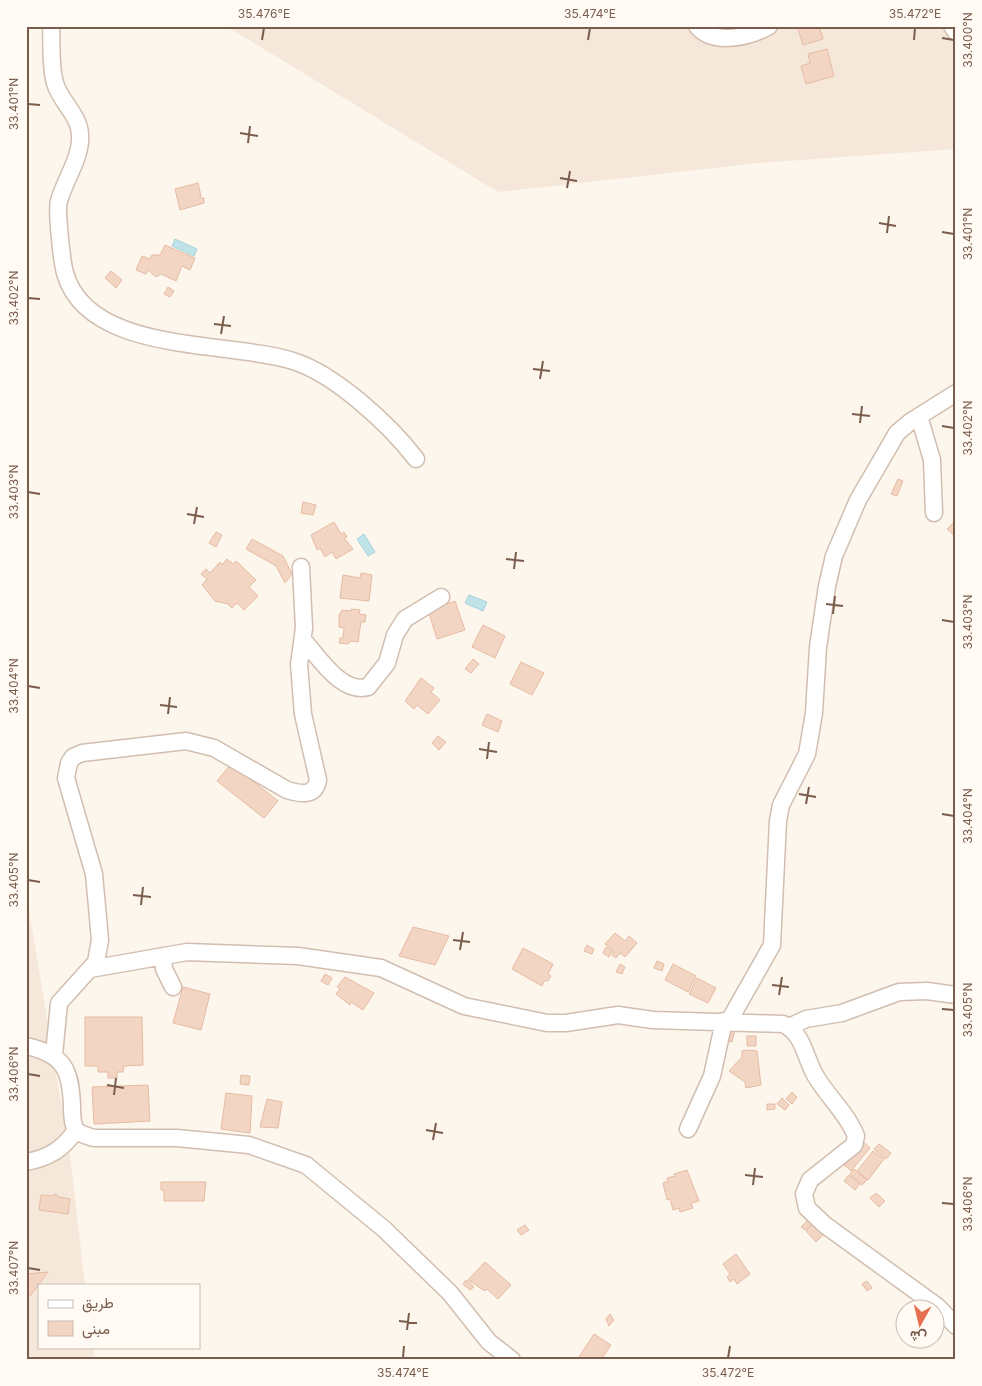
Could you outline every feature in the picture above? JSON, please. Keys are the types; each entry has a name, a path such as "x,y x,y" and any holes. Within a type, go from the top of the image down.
{"street":[{"path":"51,26 56,83 80,130 80,150 58,204 65,271 71,288 96,314 128,331 150,338 231,348 293,361 312,369 365,406 416,460"},
{"path":"696,26 711,36 725,38 750,34 769,26"},
{"path":"952,26 956,32"},
{"path":"688,1129 712,1076 726,1021 772,945 778,822 781,805 807,754 814,713 818,647 827,586 834,556 858,500 875,468 898,433 919,416 956,392"},
{"path":"919,416 932,460 934,513"},
{"path":"54,1054 59,1003 90,969 99,954 98,898 89,853 66,778 69,763 73,757 89,750 186,741 214,748 287,790 297,793 312,792 317,788 318,780 303,714 299,664 303,640 301,567"},
{"path":"303,640 340,679 356,688 368,687 387,664 395,635 405,619 441,597"},
{"path":"90,969 187,952 218,952 329,959 381,968 464,1006 547,1023 566,1023 618,1015 653,1020 774,1023 789,1027 798,1036 815,1075 856,1136 854,1145 810,1180 805,1187 804,1199 808,1208 826,1224 938,1307 956,1326"},
{"path":"163,956 164,969 173,987"},
{"path":"789,1027 806,1019 842,1012 899,992 927,991 956,995"},
{"path":"26,1046 54,1054 67,1073 73,1121 76,1130 94,1138 135,1136 249,1144 271,1150 306,1165 405,1249 450,1293 489,1342 512,1360"},
{"path":"26,1162 54,1154 68,1142 76,1130"}],"shaded area":[{"path":"226,26 956,26 956,149 759,163 498,192"},
{"path":"26,892 71,1163 85,1284 38,1284 38,1348 93,1348 94,1360 26,1360"}],"water":[{"path":"175,239 197,249 194,256 172,246"},
{"path":"364,534 375,552 368,556 357,539"},
{"path":"469,595 487,602 483,611 465,603"}],"building":[{"path":"797,26 826,26 820,29 823,39 803,45"},
{"path":"827,49 834,76 806,84 801,66 810,63 808,54"},
{"path":"198,183 201,196 199,198 204,198 204,203 180,210 175,189"},
{"path":"165,245 195,258 190,270 182,266 176,281 161,274 156,277 148,270 146,274 136,270 142,256 150,259 152,255 160,255"},
{"path":"111,271 122,280 116,288 105,278"},
{"path":"168,287 174,291 170,297 164,294"},
{"path":"898,479 903,481 897,496 891,494"},
{"path":"303,502 316,505 313,515 301,513"},
{"path":"956,520 956,537 947,529"},
{"path":"334,522 341,534 344,532 347,537 344,538 353,549 336,559 332,552 325,557 320,548 317,550 311,535"},
{"path":"216,532 222,535 216,547 209,543"},
{"path":"252,539 283,556 292,574 285,583 276,566 246,549"},
{"path":"227,559 233,564 236,561 256,580 249,587 258,596 244,610 237,603 232,608 228,604 215,601 202,585 207,579 201,574 206,569 210,573 220,562 222,565"},
{"path":"361,573 372,575 369,601 340,598 343,575 360,578"},
{"path":"455,601 465,630 437,639 428,610"},
{"path":"351,609 360,610 359,614 366,615 365,622 361,622 358,642 339,643 340,638 343,638 344,628 339,627 339,615 342,610 351,611"},
{"path":"483,625 505,636 495,658 472,647"},
{"path":"473,659 479,664 471,673 465,669"},
{"path":"521,662 544,673 532,695 510,684"},
{"path":"421,678 434,688 431,692 440,700 428,714 417,705 414,709 405,701"},
{"path":"487,714 502,721 498,732 482,725"},
{"path":"438,736 446,742 439,750 432,743"},
{"path":"231,764 278,801 264,818 217,781"},
{"path":"413,927 449,936 435,965 399,956"},
{"path":"615,933 625,941 629,936 637,943 625,957 620,953 616,958 612,955 614,951 605,944"},
{"path":"587,945 594,949 592,954 584,951"},
{"path":"606,947 612,951 609,957 603,953"},
{"path":"523,948 553,964 548,974 551,976 548,981 545,980 542,986 512,969"},
{"path":"657,961 664,964 662,971 654,968"},
{"path":"620,964 625,967 622,974 616,972"},
{"path":"673,964 696,976 688,992 665,980"},
{"path":"325,974 332,978 328,985 321,981"},
{"path":"345,977 374,993 363,1010 351,1002 350,1005 336,994 340,989 337,987"},
{"path":"697,978 716,988 708,1003 689,994"},
{"path":"183,987 210,994 201,1030 173,1023"},
{"path":"85,1017 142,1017 143,1065 124,1066 123,1072 117,1072 117,1078 108,1078 108,1072 98,1072 98,1066 85,1066"},
{"path":"731,1023 735,1030 732,1042 726,1040"},
{"path":"747,1036 756,1036 756,1046 747,1046"},
{"path":"742,1051 757,1051 761,1085 746,1088 745,1082 729,1071 742,1057"},
{"path":"241,1075 250,1076 249,1085 240,1084"},
{"path":"148,1085 150,1121 94,1124 92,1087"},
{"path":"792,1092 797,1097 792,1104 786,1099"},
{"path":"226,1093 252,1096 250,1133 221,1129"},
{"path":"782,1098 789,1105 785,1110 777,1104"},
{"path":"267,1099 282,1102 278,1128 260,1127"},
{"path":"767,1104 775,1104 775,1109 767,1110"},
{"path":"861,1140 870,1148 851,1171 842,1163"},
{"path":"879,1144 891,1153 886,1159 874,1149"},
{"path":"873,1151 884,1159 868,1180 857,1171"},
{"path":"854,1169 867,1180 862,1185 850,1174"},
{"path":"687,1170 699,1201 691,1203 693,1208 680,1212 679,1208 673,1210 670,1199 667,1200 663,1183 668,1181 667,1178 675,1176 674,1174"},
{"path":"849,1175 860,1184 855,1190 844,1181"},
{"path":"161,1182 206,1182 204,1201 164,1201 164,1190 161,1190"},
{"path":"876,1193 885,1201 879,1207 870,1198"},
{"path":"56,1194 58,1197 70,1199 68,1214 39,1210 41,1195 52,1196"},
{"path":"808,1220 812,1224 805,1230 801,1227"},
{"path":"812,1224 823,1235 816,1242 806,1231"},
{"path":"525,1225 529,1230 521,1235 517,1230"},
{"path":"736,1254 750,1274 737,1284 734,1279 730,1282 727,1277 730,1274 723,1264"},
{"path":"485,1262 511,1285 498,1299 487,1289 485,1291 468,1280"},
{"path":"48,1272 30,1296 26,1296 26,1274"},
{"path":"466,1280 474,1287 470,1290 463,1284"},
{"path":"867,1281 872,1288 867,1291 862,1284"},
{"path":"610,1314 614,1320 609,1326 606,1319"},
{"path":"594,1334 611,1345 601,1360 577,1360"}]}
